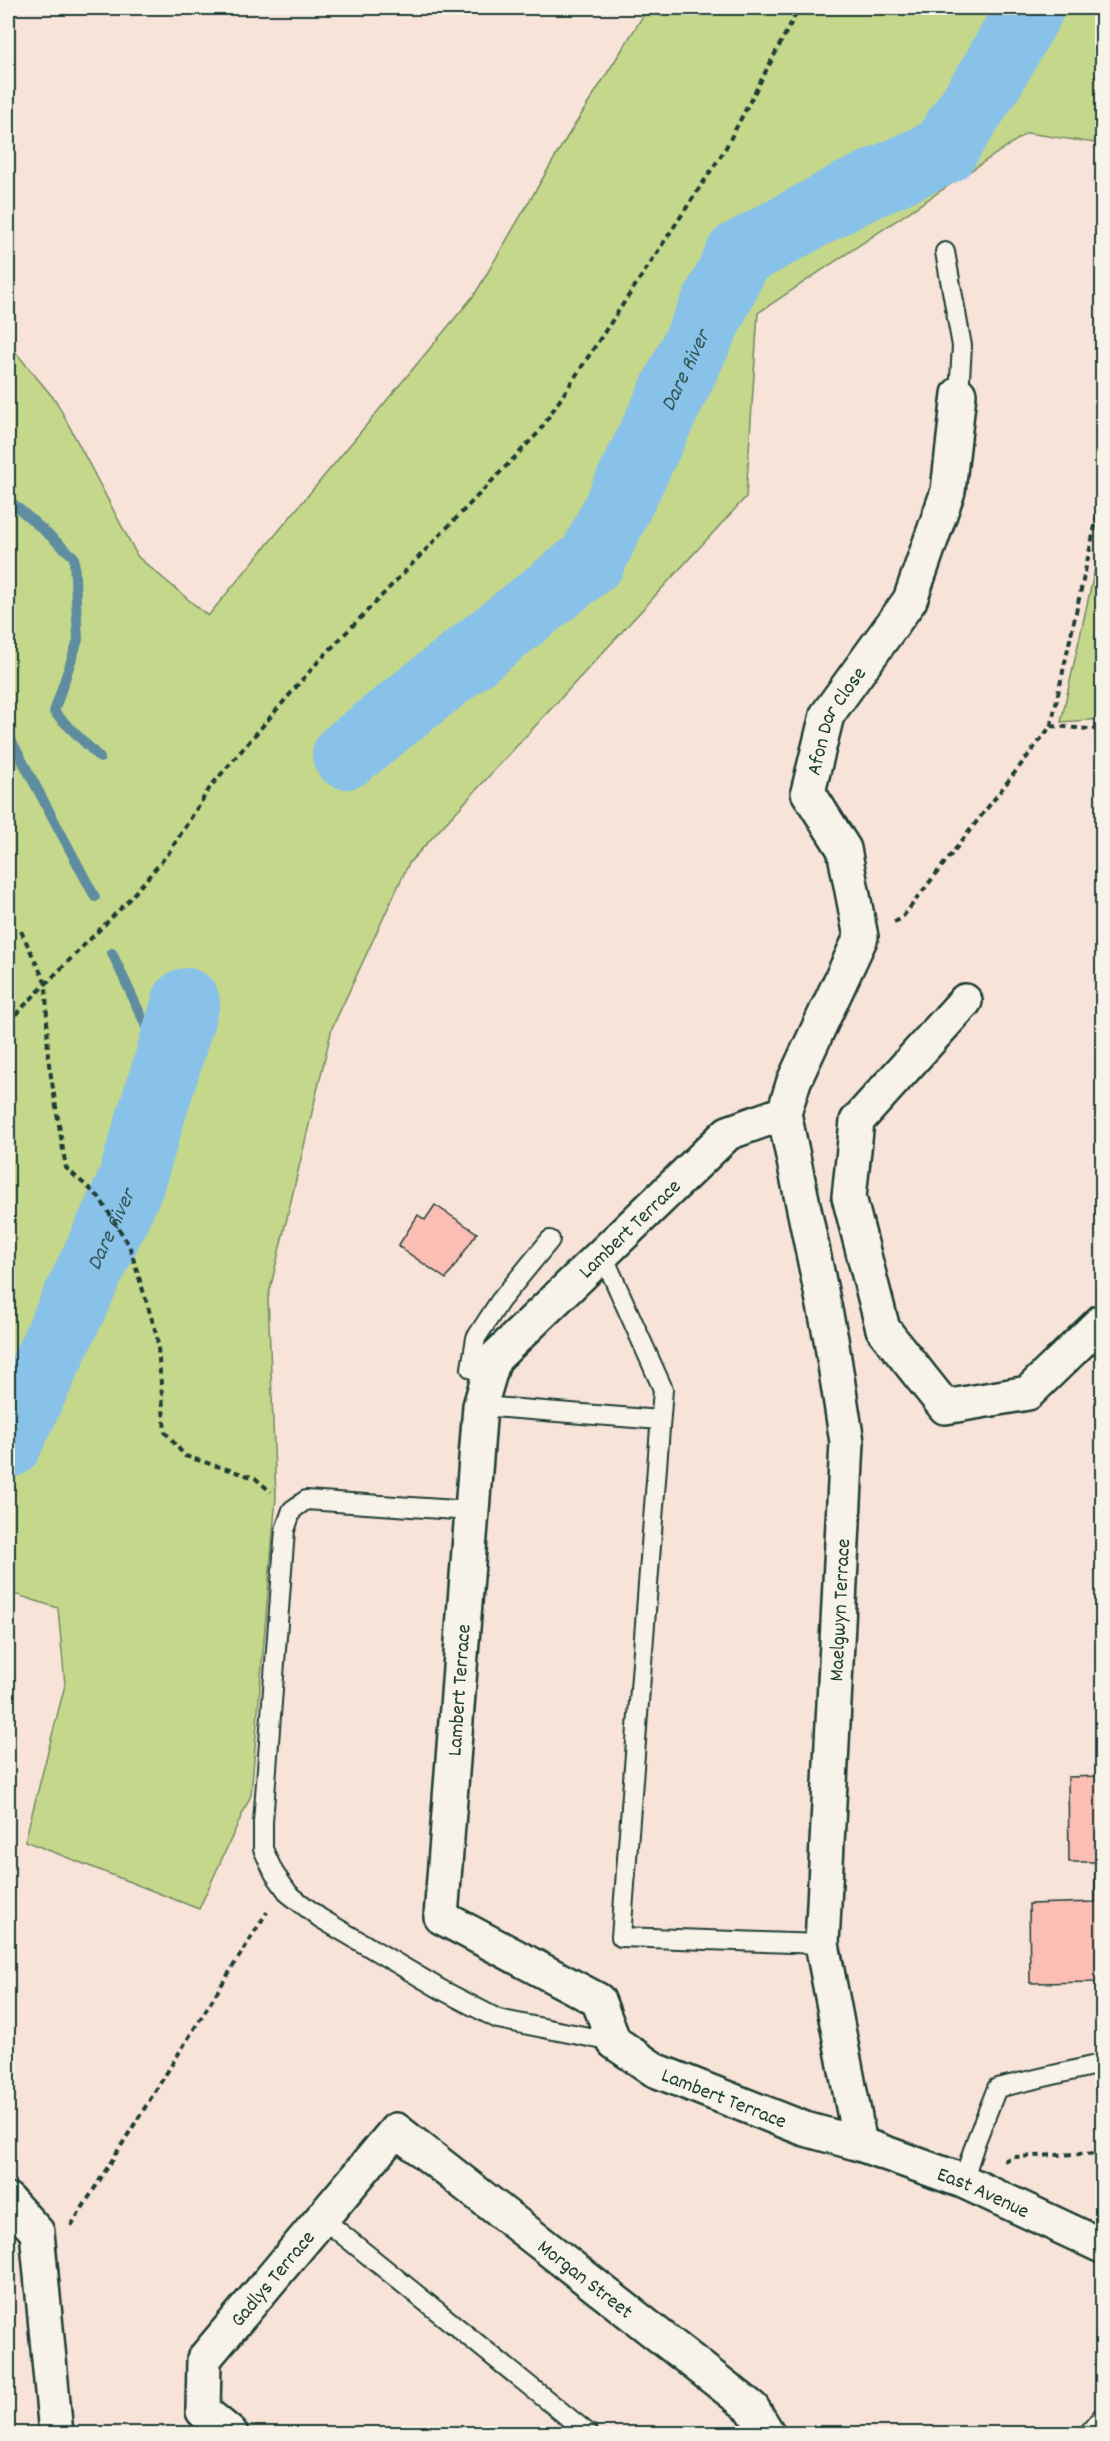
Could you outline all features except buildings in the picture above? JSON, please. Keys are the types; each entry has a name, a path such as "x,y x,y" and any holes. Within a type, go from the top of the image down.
{"street":[{"name":"Afon Dar Close","path":"861,938 844,849 808,792 827,715 910,600 948,491 959,394"},
{"name":"Maelgwyn Terrace","path":"860,2144 822,1944 847,1442 831,1339 784,1113 794,1081 861,938"},
{"path":"964,1000 857,1121 849,1197 883,1329 945,1407 1028,1394 1102,1321"},
{"name":"Lambert Terrace","path":"784,1113 728,1133 494,1359 484,1392 471,1511 441,1917 598,2000 614,2042 655,2070 805,2129 860,2144"},
{"path":"831,1339 878,1308"},
{"name":"Gadlys Terrace","path":"231,2433 203,2411 204,2359 396,2130"},
{"name":"Morgan Street","path":"396,2130 752,2408 768,2433"},
{"name":"East Avenue","path":"860,2144 963,2181 1102,2246"},
{"path":"8,2200 37,2232 56,2433"}],"lane":[{"path":"945,252 962,346 959,394"},
{"path":"550,1240 500,1301 476,1338 471,1368 484,1392 660,1420"},
{"path":"602,1253 663,1389 621,1937 822,1944"},
{"path":"471,1511 306,1500 292,1510 285,1530 263,1822 263,1849 274,1873 288,1894 320,1918 442,1990 498,2019 614,2042"},
{"path":"963,2181 975,2141 997,2088 1096,2065"},
{"path":"322,2218 589,2433"},
{"path":"1088,2433 1102,2417"}],"path":[{"path":"8,1022 125,904 161,862 211,786 316,664 538,433 724,151 800,8"},
{"path":"1102,162 1102,252"},
{"path":"861,938 901,919 1051,726 1102,494"},
{"path":"1051,726 1102,730"},
{"path":"21,931 46,984 48,1058 66,1168 99,1197 129,1245 157,1336 165,1432 185,1456 255,1478 292,1510"},
{"path":"71,2226 265,1914 288,1894"},
{"path":"963,2181 1012,2157 1102,2153"},
{"path":"8,2360 15,2342"}],"green space":[{"path":"648,8 1102,8 1102,144 1027,133 758,313 746,497 409,863 332,1028 268,1298 276,1497 251,1795 199,1909 25,1841 65,1685 58,1608 8,1592 8,343 56,401 138,557 208,616 475,294 564,142"},
{"path":"1102,537 1102,719 1061,722"}],"waterway":[{"name":"Dare River","path":"346,755 592,560 739,255 848,195 943,151 989,81 1030,8"},
{"path":"8,499 74,557 78,640 54,712 100,758"},
{"path":"8,734 95,897"},
{"path":"112,953 166,1069"},
{"name":"Dare River","path":"8,1444 130,1185 186,1002"}]}
